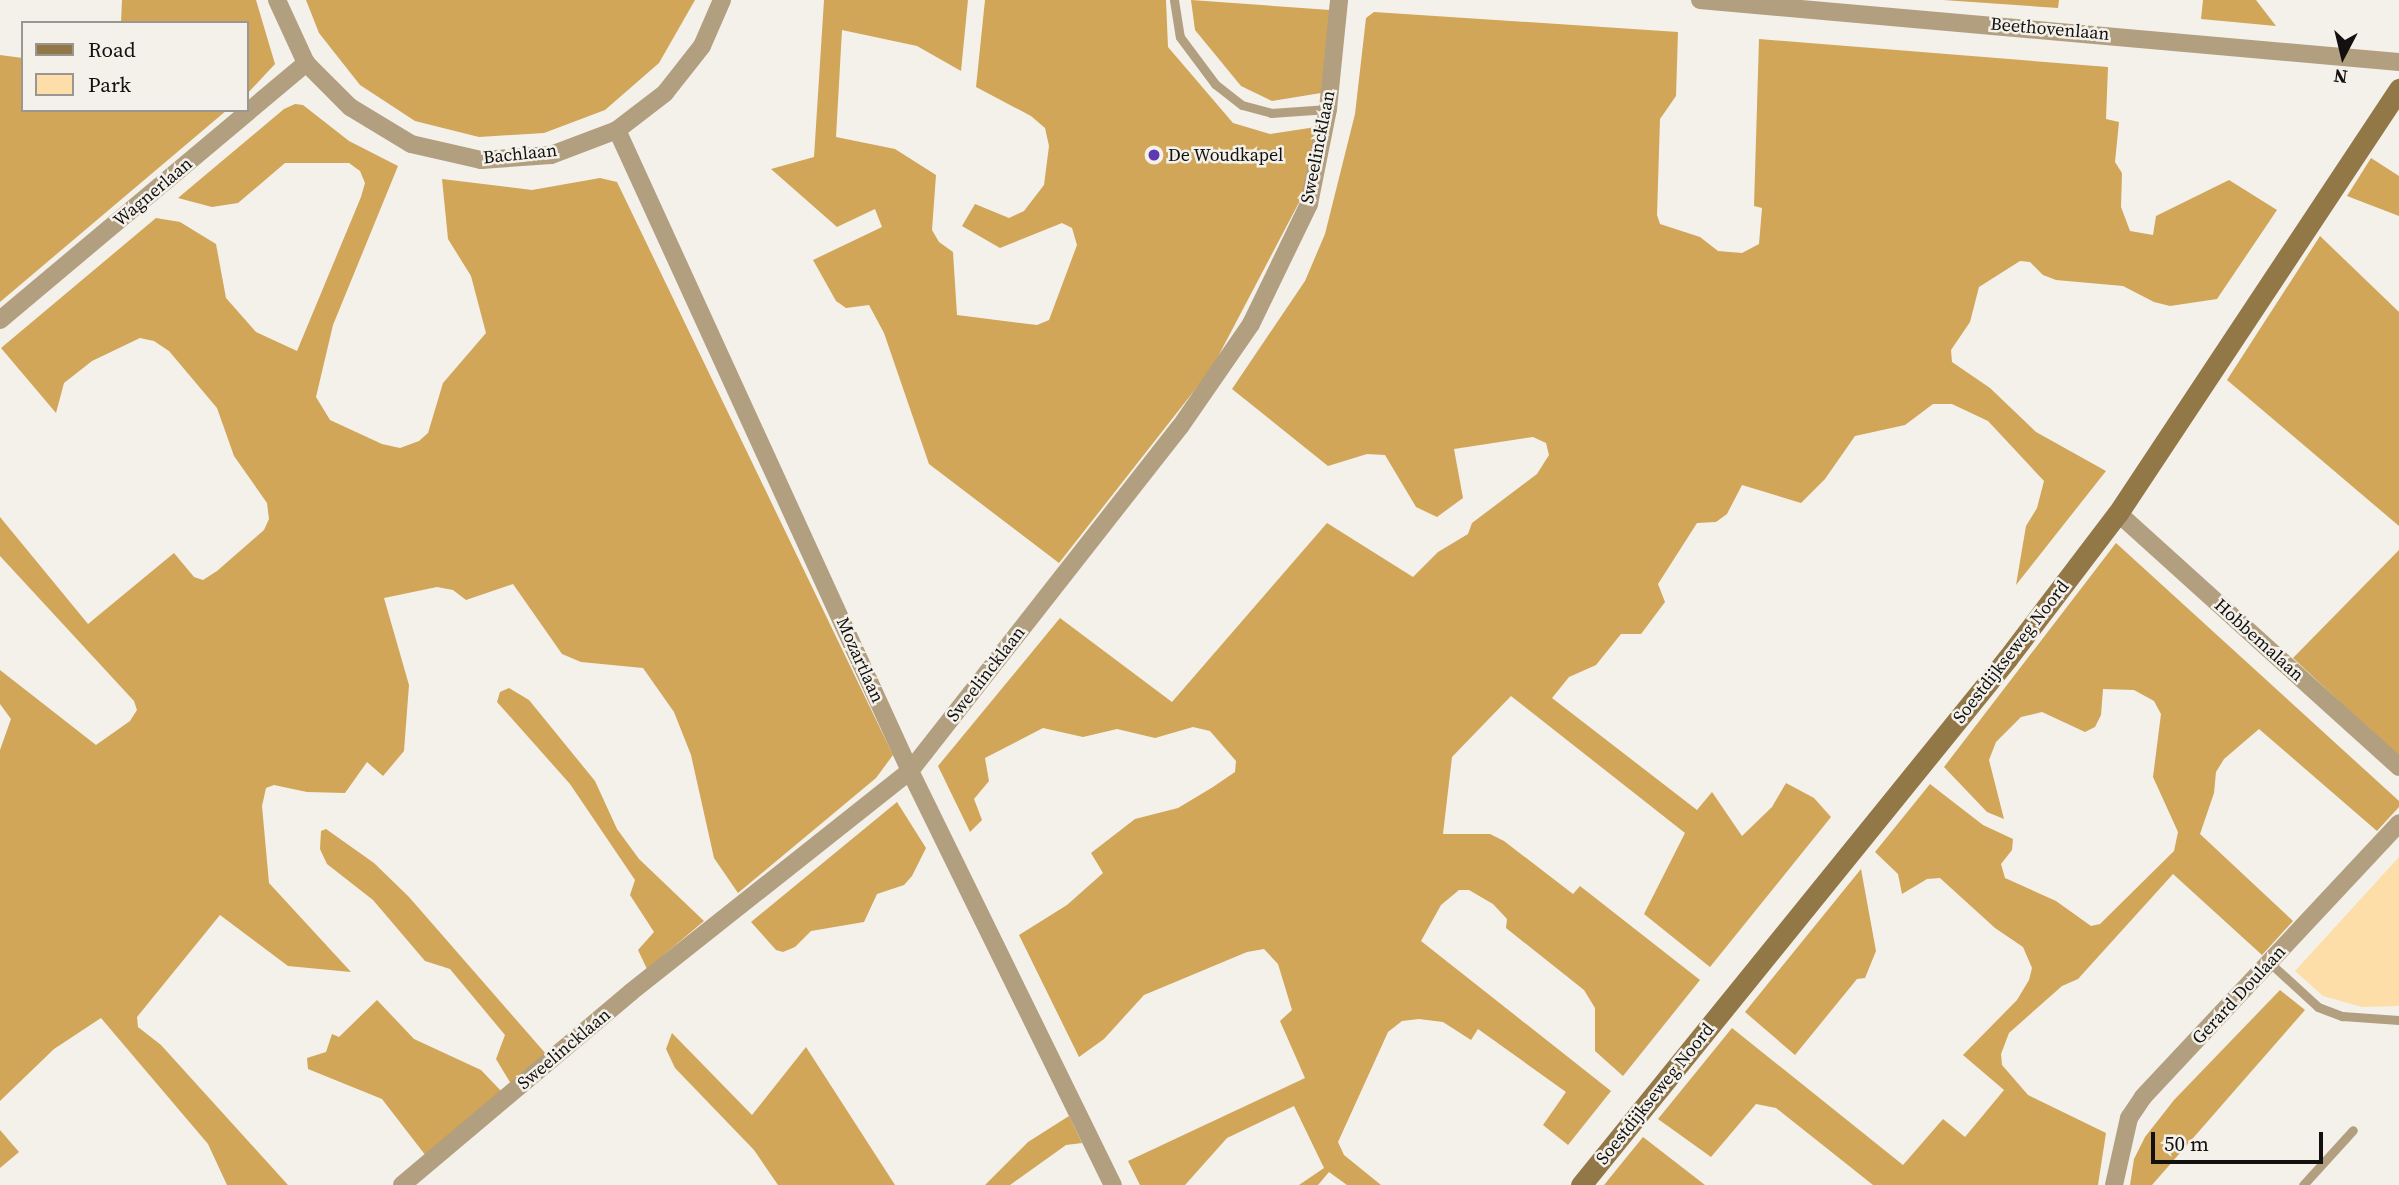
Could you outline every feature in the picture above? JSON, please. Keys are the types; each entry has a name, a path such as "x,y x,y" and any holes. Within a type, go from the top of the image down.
{"main road":[{"name":"Soestdijkseweg Noord","path":"1581,1185 2007,660 2118,513 2399,89"}],"street":[{"name":"Bachlaan","path":"277,0 306,63 351,107 411,144 481,160 551,155 618,130 665,93 702,46 722,0"},
{"name":"Sweelincklaan","path":"401,1185 631,992 910,771 1180,427 1251,324 1309,204 1328,110 1339,0"},
{"name":"Beethovenlaan","path":"1700,0 2399,62"},
{"name":"Wagnerlaan","path":"248,112 306,63"},
{"name":"Wagnerlaan","path":"0,320 248,112"},
{"name":"Mozartlaan","path":"618,130 910,771 1113,1185"},
{"name":"Hobbemalaan","path":"2118,513 2399,766"},
{"name":"Gerard Doulaan","path":"2114,1185 2129,1118 2143,1097 2399,823"}],"lane":[{"path":"1174,0 1180,37 1215,84 1242,106 1271,113 1328,110"},
{"path":"2270,963 2318,1007 2342,1016 2399,1020"},
{"path":"2303,1185 2353,1130"}],"green space":[{"path":"2399,857 2399,1006 2362,1007 2323,996 2295,971"}],"shaded area":[{"path":"122,0 256,0 275,64 248,93 248,21 121,21"},
{"path":"306,0 695,0 659,63 605,110 544,133 479,137 415,121 360,85 319,33"},
{"path":"824,0 968,0 961,71 917,46 842,30 836,137 895,149 936,175 932,230 939,242 953,252 957,315 1037,325 1049,320 1077,245 1072,228 1062,223 1000,248 962,226 975,204 1009,218 1024,211 1044,185 1049,146 1045,128 1031,116 976,87 985,0 1166,0 1168,47 1233,123 1270,134 1316,127 1304,193 1212,368 1059,563 929,464 884,333 869,305 846,308 836,301 813,260 882,227 875,209 837,227 771,169 814,157"},
{"path":"1191,0 1330,10 1321,93 1272,101 1241,86 1195,30"},
{"path":"1943,0 2059,0 2058,8"},
{"path":"2203,0 2256,0 2276,26 2201,19"},
{"path":"1374,12 1678,32 1676,96 1660,119 1657,215 1660,224 1700,237 1718,251 1742,253 1759,244 1762,208 1754,206 1759,39 2108,67 2106,119 2119,122 2115,162 2122,173 2121,207 2130,231 2153,235 2156,216 2229,180 2277,210 2217,299 2170,306 2154,302 2123,286 2056,280 2043,275 2030,262 2020,261 1979,287 1970,322 1951,350 1952,362 1990,388 2036,432 2106,471 2016,585 2026,526 2037,508 2044,481 1988,421 1952,404 1933,404 1905,425 1855,436 1825,479 1801,503 1742,485 1727,514 1716,522 1697,523 1658,584 1665,602 1641,634 1621,634 1596,665 1569,677 1552,698 1697,810 1712,792 1742,836 1772,807 1786,783 1814,798 1831,817 1710,967 1644,914 1685,833 1511,696 1452,757 1443,834 1490,834 1504,841 1573,894 1580,886 1700,980 1623,1076 1595,1051 1595,1008 1584,990 1506,928 1507,919 1493,904 1469,890 1459,890 1441,905 1421,941 1611,1091 1568,1145 1543,1125 1566,1092 1478,1029 1471,1040 1443,1022 1419,1019 1402,1021 1388,1032 1338,1142 1344,1155 1381,1185 1347,1185 1329,1172 1318,1185 1299,1185 1324,1168 1294,1106 1227,1138 1185,1185 1140,1185 1128,1161 1305,1078 1280,1021 1292,1010 1278,964 1264,949 1247,952 1144,995 1104,1039 1079,1057 1019,935 1067,905 1103,873 1091,853 1135,819 1178,808 1213,787 1235,772 1236,761 1210,731 1193,727 1155,738 1117,729 1083,737 1043,728 985,758 989,781 974,799 982,820 970,832 938,766 1060,618 1172,702 1327,523 1413,577 1438,552 1468,534 1472,523 1537,474 1549,455 1546,443 1533,437 1454,449 1463,498 1437,517 1416,507 1385,455 1367,454 1328,466 1232,389 1305,281 1325,234 1355,114 1366,18"},
{"path":"0,55 21,58 21,112 225,112 0,302"},
{"path":"295,104 303,105 349,141 398,166 333,325 316,397 330,420 382,444 400,448 419,441 428,433 443,383 486,333 471,276 448,239 442,179 532,190 600,178 617,182 893,755 876,778 738,893 714,858 691,755 674,712 643,668 581,662 562,654 513,584 466,600 453,590 437,587 384,598 409,685 404,751 383,776 367,762 345,793 307,792 274,785 266,788 262,806 269,883 351,972 288,966 220,915 137,1017 138,1027 161,1045 288,1185 227,1185 208,1144 101,1018 54,1049 0,1101 0,750 11,719 0,704 0,670 96,745 130,721 137,710 134,701 0,556 0,517 88,624 174,553 194,577 203,580 217,571 264,530 269,519 267,503 234,456 217,408 169,351 154,341 140,338 92,361 64,383 56,413 1,348 156,218 180,222 216,244 226,298 256,332 297,351 361,197 365,183 360,171 349,163 285,163 238,203 212,207 178,198 284,109"},
{"path":"2371,158 2399,176 2399,216 2347,196"},
{"path":"2320,236 2399,312 2399,526 2227,380"},
{"path":"2116,543 2399,801 2399,807 2377,831 2259,729 2224,759 2216,772 2214,793 2200,834 2293,921 2262,955 2173,874 2078,979 2062,986 2009,1033 2001,1054 2002,1065 2028,1095 2106,1133 2098,1185 1873,1185 1776,1108 1756,1104 1711,1157 1658,1119 1732,1028 1903,1165 1943,1119 1965,1137 2004,1090 1963,1055 2017,1000 2029,980 2032,968 2023,947 1995,928 1940,878 1927,879 1902,894 1898,874 1875,852 1930,784 1983,825 2013,839 2012,850 2001,864 2005,878 2056,901 2091,926 2100,924 2174,851 2178,832 2153,777 2161,714 2154,701 2134,690 2103,689 2101,715 2095,727 2085,732 2042,712 2021,717 1996,742 1989,760 2004,819 1987,812 1944,767"},
{"path":"2399,550 2399,757 2293,658"},
{"path":"509,688 529,700 595,781 617,829 639,859 704,921 647,969 638,950 654,932 630,895 635,880 570,784 497,702 500,692"},
{"path":"897,802 926,848 912,876 904,885 877,894 864,922 811,931 795,947 783,952 776,950 751,922"},
{"path":"326,829 374,863 409,897 546,1054 511,1084 496,1059 505,1035 450,969 425,961 373,900 327,864 320,849 321,831"},
{"path":"1861,869 1876,951 1865,978 1857,979 1795,1055 1745,1012"},
{"path":"2280,990 2305,1010 2152,1185 2130,1185 2134,1159 2145,1137 2174,1100"},
{"path":"377,1000 414,1039 481,1070 502,1092 426,1156 382,1099 308,1069 307,1058 326,1052 332,1034 339,1037"},
{"path":"672,1033 752,1115 806,1047 895,1185 778,1185 754,1150 675,1068 666,1049"},
{"path":"1069,1116 1082,1143 1066,1145 1010,1185 985,1185 1028,1142"},
{"path":"0,1130 19,1152 0,1168"},
{"path":"1643,1137 1705,1185 1604,1185"}],"place":[{"name":"De Woudkapel","path":"1154,155"}]}
